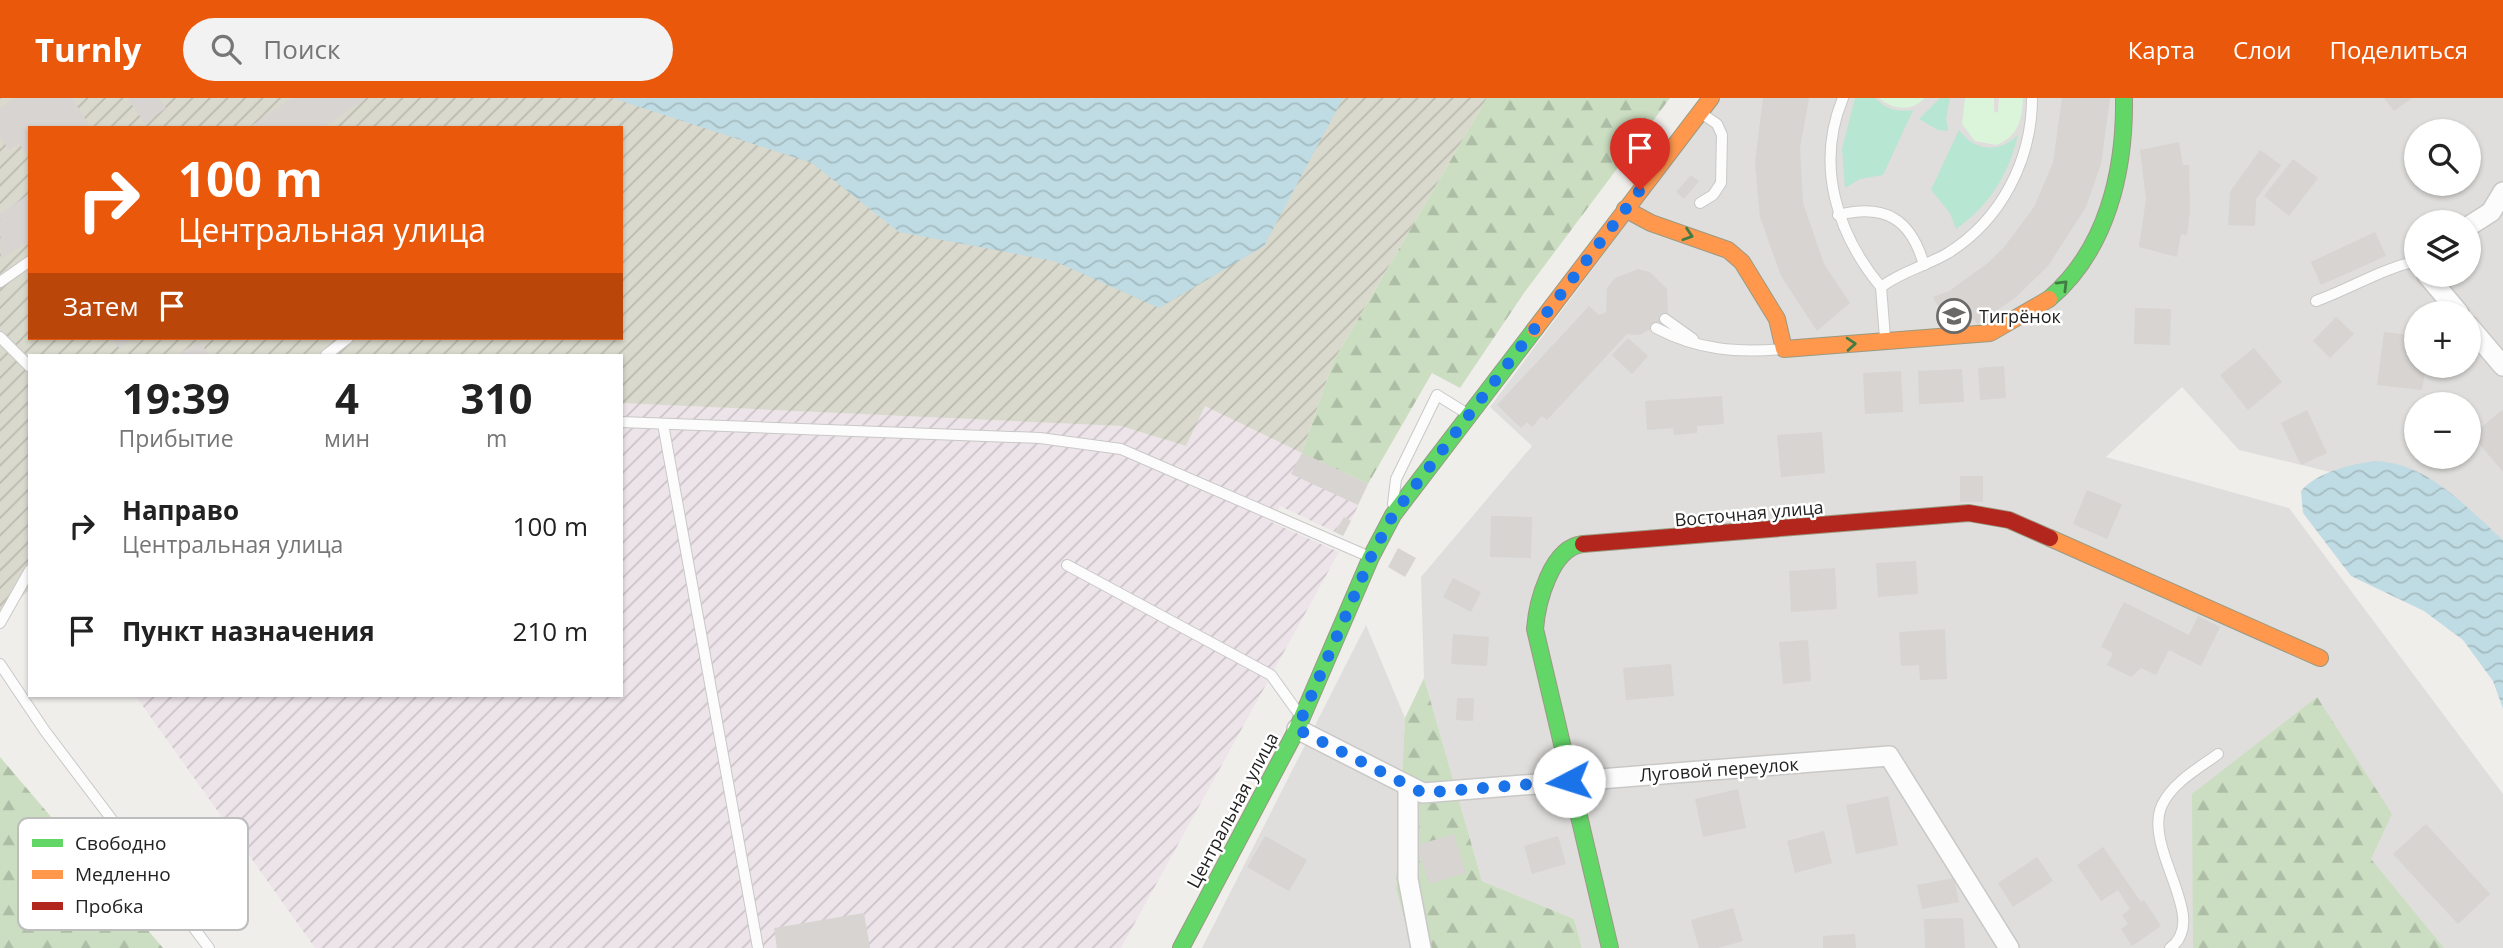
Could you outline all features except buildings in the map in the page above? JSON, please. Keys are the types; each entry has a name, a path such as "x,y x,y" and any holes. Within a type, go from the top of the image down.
{"street":[{"name":"Центральная улица","path":"1181,948 1299,723 1371,557 1393,515 1711,98"},
{"path":"1625,209 1651,223 1728,250 1742,262 1777,319 1784,349 1990,333 2017,322 2046,302 2080,267 2095,239 2121,154 2124,98"},
{"path":"2481,218 2491,212 2503,192"},
{"path":"2437,287 2449,301"},
{"path":"2481,340 2503,366"},
{"name":"Восточная улица","path":"1610,948 1569,781 1536,618 1536,598 1552,568 1576,545 1969,513 2009,520 2320,659"},
{"name":"Луговой переулок","path":"1299,723 1423,793 1889,756 2009,948"},
{"path":"1408,786 1408,879 1421,948"}],"lane":[{"path":"1843,98 1833,129 1830,158 1832,186 1838,215 1853,249 1881,287 1885,342"},
{"path":"1881,287 1897,275 1924,265 1971,236 2006,193 2028,142 2032,98"},
{"path":"1700,203 1713,195 1721,183 1722,135 1717,124 1701,113"},
{"path":"1838,215 1861,209 1884,212 1904,224 1918,243 1924,265"},
{"path":"0,282 28,262"},
{"path":"2316,301 2354,287 2384,268 2404,264"},
{"path":"1664,319 1677,330 1713,348"},
{"path":"1656,328 1693,344 1735,353 1784,349"},
{"path":"0,337 28,365"},
{"path":"328,354 346,340"},
{"path":"1393,515 1396,479 1437,395 1468,414"},
{"path":"623,422 1040,438 1121,449 1371,557"},
{"path":"663,424 758,948"},
{"path":"1067,565 1271,675 1299,723"},
{"path":"0,623 28,574"},
{"path":"0,664 45,731 111,818"},
{"path":"2170,948 2183,934 2184,917 2162,854 2157,829 2162,805 2177,785 2218,754"},
{"path":"195,930 209,948"}],"shaded area":[{"path":"0,98 1487,98 1333,362 1302,453 1205,406 1186,446 1121,426 623,403 623,354 28,354 28,591 0,617"},
{"path":"1720,98 2503,98 2503,665 2421,494 2239,450 2182,387 2106,457 2289,508 2503,794 2503,948 1582,948 1574,919 1482,881 1424,678 1421,577 1532,446 1490,407"},
{"path":"623,403 1121,426 1186,446 1204,405 1368,484 1351,521 1344,517 1335,532 1280,506 1271,522 1339,552 1121,948 315,948 248,854 248,818 223,818 136,697 623,697"},
{"path":"1366,625 1405,718 1396,889 1412,948 1202,948"}],"green space":[{"path":"1487,98 1670,98 1524,293 1460,388 1432,373 1368,484 1302,453 1333,362"},
{"path":"1855,98 1875,98 1892,109 1913,110 1883,175 1860,179 1845,188 1842,149"},
{"path":"1879,98 1925,98 1914,106 1902,108"},
{"path":"1940,98 1950,98 1946,118 1948,131 1938,130 1919,119"},
{"path":"1965,98 1994,98 1994,111 1998,113 1999,98 2023,98 2020,120 2014,132 1996,145 1975,141 1962,124"},
{"path":"1959,130 1972,142 1987,148 2003,145 2018,135 2009,163 1996,188 1979,210 1956,229 1950,213 1931,190"},
{"path":"1424,678 1482,881 1574,919 1582,948 1412,948 1396,889 1405,718"},
{"path":"2317,697 2392,814 2371,859 2444,948 2193,948 2192,794"},
{"path":"0,757 52,818 18,818 18,930 148,930 163,948 0,948"}],"water":[{"path":"612,98 1343,98 1264,246 1159,308 1054,261 899,232 812,163"},
{"path":"2378,461 2414,470 2446,490 2503,540 2503,709 2493,681 2463,640 2424,611 2351,576 2303,513 2301,491 2308,484 2336,470"}],"traffic: fast":[{"path":"2049,299 2069,279 2085,257 2109,208 2121,153 2124,98"},
{"path":"1181,948 1297,729 1371,557 1393,515 1535,329"},
{"path":"1583,544 1572,547 1554,565 1543,591 1535,629 1610,948"}],"traffic: slow":[{"path":"1535,329 1711,98"},
{"path":"1625,209 1651,223 1728,250 1742,262 1777,319 1784,349 1990,333 2049,299"},
{"path":"2050,538 2320,658"}],"traffic: jam":[{"path":"1583,544 1969,513 2009,520 2050,538"}],"place":[{"name":"Тигрёнок","path":"1954,316"}],"route":[{"path":"1569,781 1423,793 1297,729 1371,557 1393,515 1640,190"}]}
